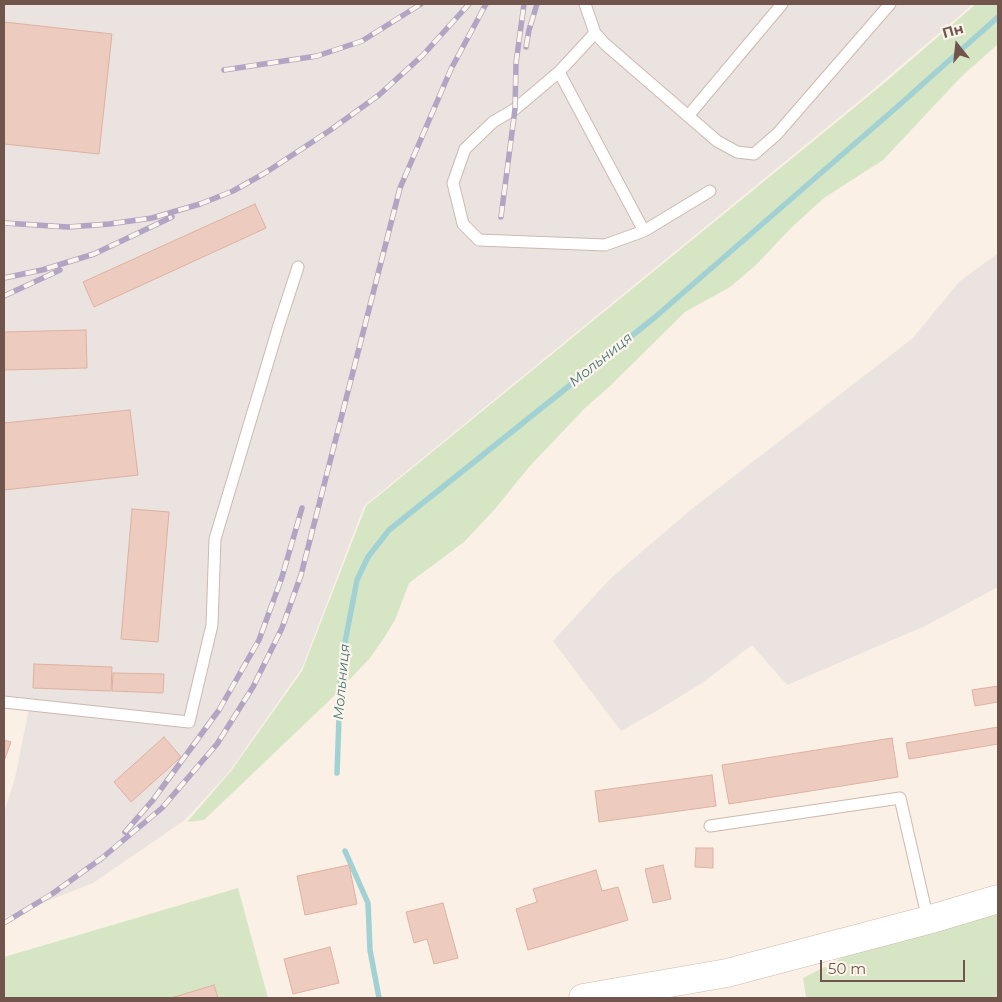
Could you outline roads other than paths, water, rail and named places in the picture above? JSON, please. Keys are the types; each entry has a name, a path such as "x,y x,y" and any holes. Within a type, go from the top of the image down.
{"street":[{"path":"583,998 728,973 928,920 998,899"}],"lane":[{"path":"585,4 595,33 605,44 717,141 737,152 754,154 777,134 890,4"},
{"path":"688,116 782,4"},
{"path":"595,33 559,72 515,109 493,122 465,149 454,183 463,224 480,240 605,245 644,231 710,191"},
{"path":"559,72 644,231"},
{"path":"4,702 190,722 212,625 215,539 298,267"},
{"path":"710,826 900,798 928,920"}],"waterway":[{"name":"Мольниця","path":"337,773 341,663 357,580 368,557 389,530 654,318 998,17"},
{"name":"Мольниця","path":"345,851 368,903 370,950 379,998"}],"railway":[{"path":"224,70 317,56 362,41 421,4"},
{"path":"4,223 68,227 152,218 200,204 233,191 265,173 329,131 379,95 423,55 469,4"},
{"path":"4,923 52,894 102,858 162,808 217,744 253,687 282,628 301,575 400,188 451,69 486,4"},
{"path":"501,217 515,109 516,63 524,4"},
{"path":"526,47 537,4"},
{"path":"4,278 42,270 94,254 172,217"},
{"path":"4,296 60,270"},
{"path":"125,832 153,800 219,710 259,640 282,577 302,508"}]}
